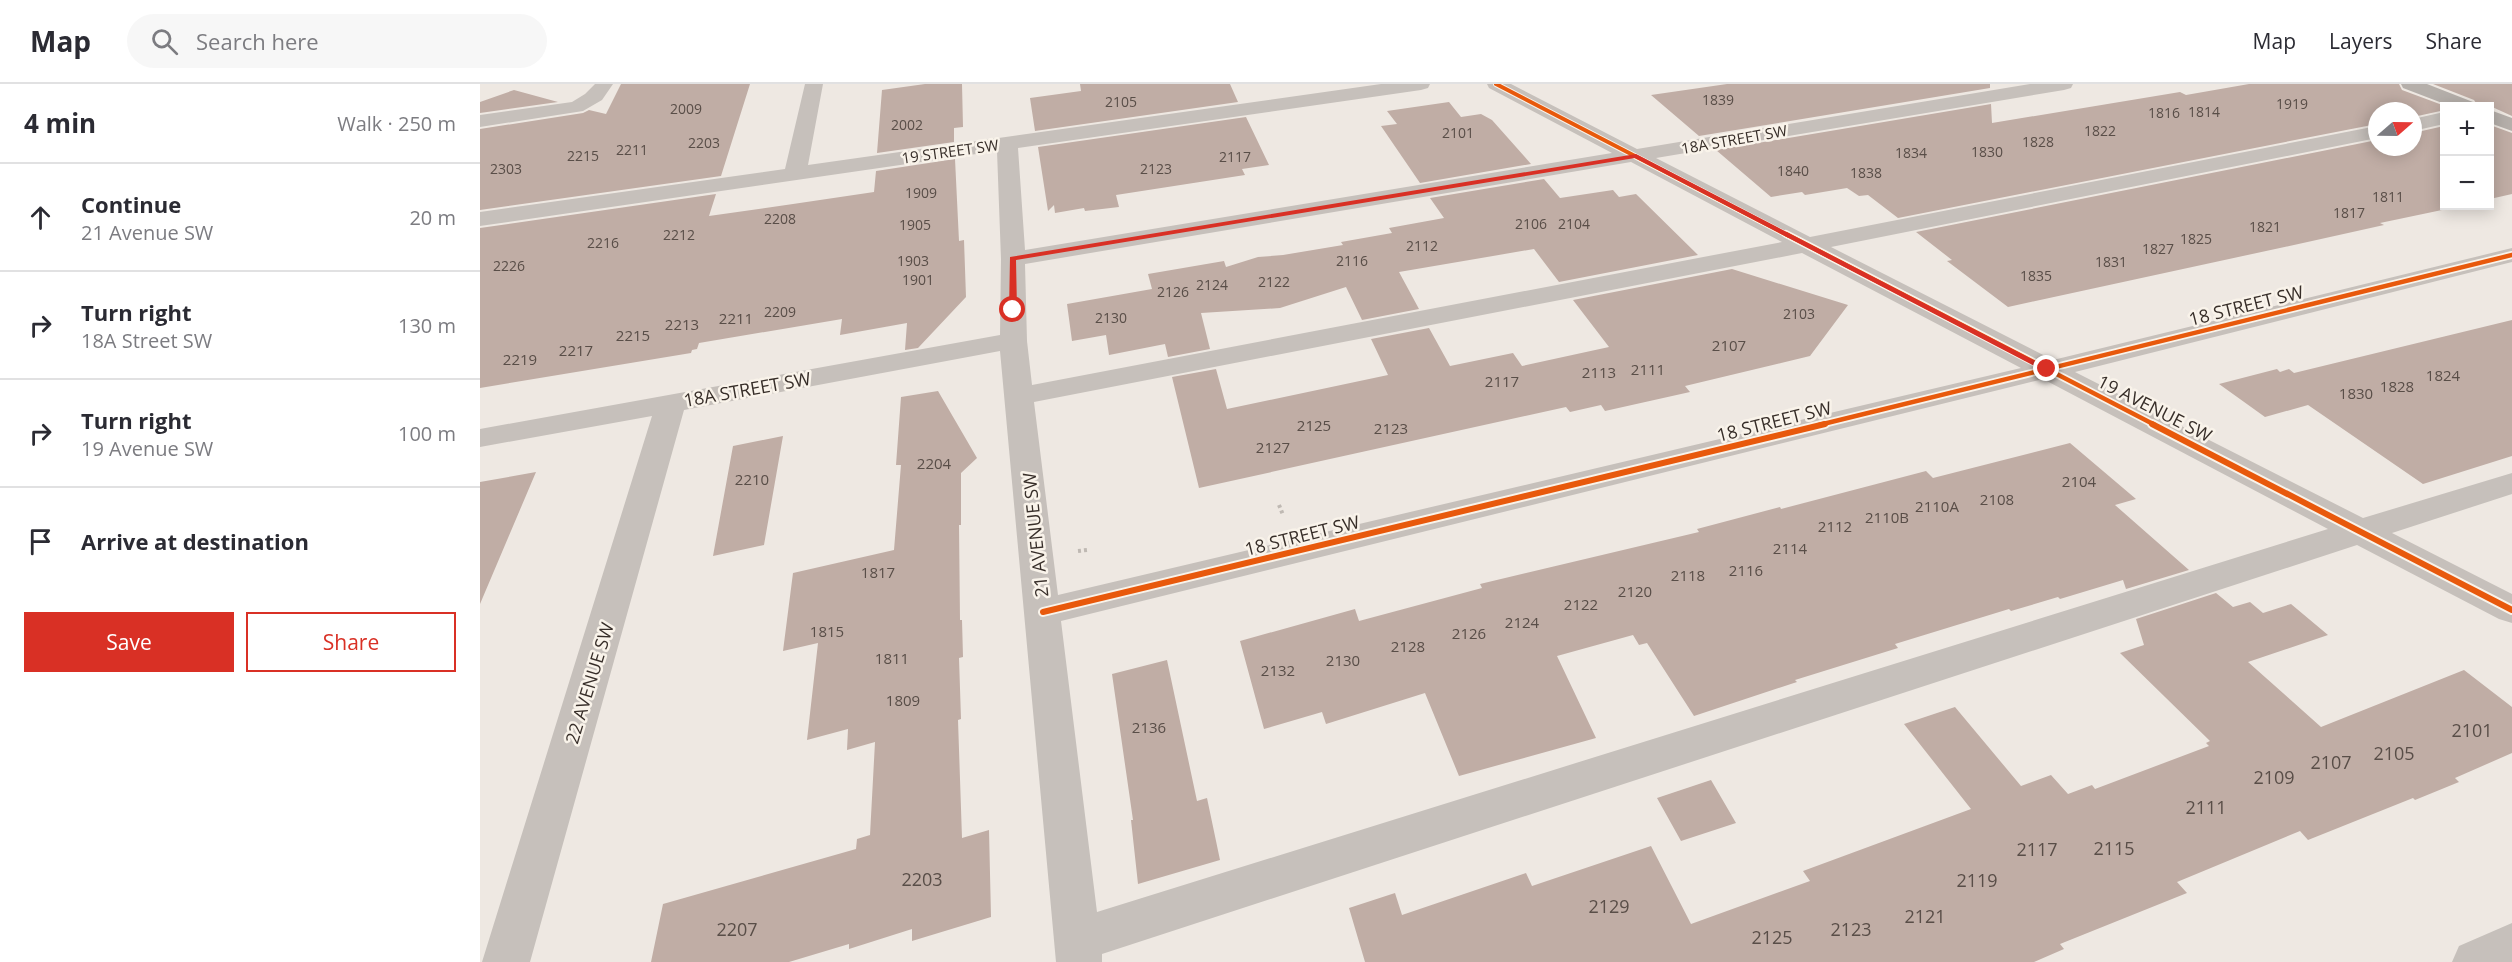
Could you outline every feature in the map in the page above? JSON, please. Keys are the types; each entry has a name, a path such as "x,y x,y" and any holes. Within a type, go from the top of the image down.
{"main road":[{"path":"2410,84 2456,102"},
{"path":"2494,118 2512,125"}],"street":[{"path":"480,121 576,107 590,101 599,93 604,84"},
{"path":"795,174 814,84"},
{"name":"19 STREET SW","path":"480,219 1421,84"},
{"name":"19 AVENUE SW","path":"1496,84 2512,610"},
{"name":"18A STREET SW","path":"1013,259 2064,84"},
{"path":"1229,91 1238,110"},
{"path":"2422,123 2440,119"},
{"path":"1021,396 2368,134"},
{"name":"21 AVENUE SW","path":"1007,143 1013,259 1013,341 1021,396 1078,951"},
{"name":"18 STREET SW","path":"1043,612 2512,255"},
{"name":"18A STREET SW","path":"480,438 1013,341"},
{"name":"22 AVENUE SW","path":"506,962 671,403"},
{"path":"1078,951 2358,530 2512,483"},
{"path":"2476,962 2512,945"}],"building":[{"path":"621,84 750,84 721,176 480,210 480,129 583,113 589,110 606,114"},
{"path":"925,84 962,84 963,127 954,128 954,142 877,153 882,90"},
{"path":"1080,84 1230,84 1238,102 1035,131 1030,98 1081,91"},
{"path":"1727,84 1990,84 1990,88 1699,136 1651,95"},
{"path":"2249,84 2399,84 2402,90 2440,104 2440,111 2422,115 2422,102 2368,102 2368,126 1898,218 1868,195 1859,196 1847,188 1805,195 1802,192 1771,197 1716,150 1991,104 1992,123 2180,92 2186,95"},
{"path":"2433,84 2512,84 2512,116 2494,108 2494,102 2475,102"},
{"path":"514,90 558,102 480,113 480,102"},
{"path":"1449,102 1461,117 1481,114 1492,120 1531,164 1420,183 1381,126 1397,124 1387,111"},
{"path":"1246,117 1269,165 1242,169 1245,175 1116,195 1119,207 1085,211 1084,208 1055,213 1054,205 1048,211 1038,147"},
{"path":"2494,126 2512,133 2512,194 2494,198"},
{"path":"2440,127 2440,210 2442,210 2380,223 2384,225 2008,307 1947,261 1952,260 1916,232 2368,142 2368,156 2422,156 2422,131"},
{"path":"955,159 959,241 964,240 966,297 918,348 905,350 907,323 840,335 842,319 699,343 697,349 692,350 691,353 480,388 480,228 716,194 709,216 793,204 874,192 876,171"},
{"path":"1544,179 1560,198 1613,190 1619,197 1636,194 1698,255 1559,282 1534,249 1399,272 1419,309 1362,320 1346,287 1280,308 1201,313 1210,349 1168,357 1165,344 1109,355 1106,335 1072,341 1067,304 1152,289 1148,274 1224,261 1226,267 1258,257 1343,245 1341,242 1392,233 1389,228 1444,218 1430,198"},
{"path":"1732,269 1848,305 1810,356 1685,386 1690,392 1605,411 1601,405 1570,412 1566,407 1199,488 1172,377 1216,369 1227,409 1388,375 1371,339 1429,328 1450,366 1513,353 1522,366 1609,347 1573,300"},
{"path":"2512,320 2512,456 2423,484 2308,405 2265,417 2219,384 2277,369 2280,372 2289,369 2294,373"},
{"path":"938,391 977,458 961,473 960,620 962,620 963,657 959,658 961,719 958,720 962,838 989,830 991,917 912,941 912,929 849,949 849,944 789,962 651,962 663,904 856,849 857,839 870,835 875,742 847,750 848,729 807,740 818,643 783,651 793,573 894,550 901,465 896,465 901,397"},
{"path":"783,436 764,545 713,556 733,446"},
{"path":"2070,443 2136,499 2115,505 2189,570 2126,589 2123,580 2060,599 2058,597 2011,611 2009,609 1895,644 1898,648 1795,680 1797,682 1694,716 1647,643 1639,645 1633,635 1557,656 1596,738 1459,776 1425,693 1326,724 1322,712 1264,729 1240,641 1355,609 1359,621 1482,588 1480,584 1699,532 1697,529 1780,507 1781,509 1926,471 1933,478"},
{"path":"536,472 480,604 480,482"},
{"path":"2216,593 2233,607 2250,602 2263,613 2291,604 2328,635 2248,662 2321,727 2464,670 2512,707 2512,753 2455,778 2459,782 2415,800 2413,798 2308,840 2300,831 2177,882 2187,893 2060,944 2064,949 2034,962 1365,962 1349,908 1395,893 1402,915 1526,873 1532,886 1651,846 1691,924 1810,881 1803,871 1971,809 1904,724 1955,707 2021,786 2051,775 2068,794 2092,785 2095,789 2209,746 2206,743 2210,741 2120,653 2144,645 2136,619"},
{"path":"1167,660 1197,801 1207,798 1220,860 1138,884 1131,820 1133,820 1112,674"},
{"path":"1711,780 1736,823 1681,841 1657,798"}],"cycle path":[{"path":"1496,84 2512,610"},
{"path":"1043,612 1999,382 2512,255"}],"route":[{"path":"1013,310 1013,259 1636,156 2047,369"}]}
